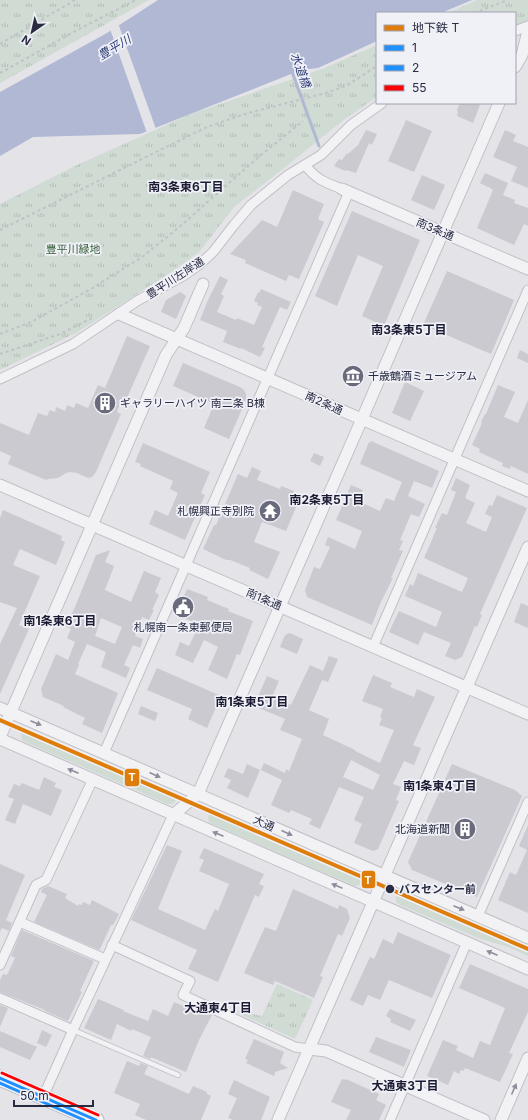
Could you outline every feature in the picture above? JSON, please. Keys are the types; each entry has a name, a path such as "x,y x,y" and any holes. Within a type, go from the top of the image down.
{"highway":[{"path":"0,1078 96,1120"}],"street":[{"path":"516,31 528,26"},
{"path":"516,66 525,56 528,31"},
{"name":"豊平川左岸通","path":"0,379 73,344 200,264 213,252 234,224 251,205 288,175 321,156 351,125 381,104"},
{"path":"43,1097 173,815 198,794 499,104"},
{"path":"104,753 268,378 345,190 322,181 312,174 305,165"},
{"name":"南3条通","path":"345,190 528,269"},
{"path":"203,284 184,328 166,355 0,738 93,780 528,969"},
{"path":"373,647 528,290"},
{"name":"南2条通","path":"119,314 528,491"},
{"name":"南1条通","path":"0,485 528,714"},
{"path":"278,1120 528,547"},
{"name":"大通","path":"0,708 528,938"},
{"path":"0,965 36,885 46,880 93,780"},
{"path":"478,916 528,802"},
{"path":"20,922 106,959"},
{"path":"390,1120 467,942"},
{"path":"112,945 190,980 183,995 295,1047 326,1051 484,1120"},
{"path":"0,998 73,1030"},
{"path":"501,1120 528,1058"}],"lane":[{"path":"73,1030 178,1075"}],"path":[{"path":"0,44 75,0"},
{"path":"0,73 81,28 136,0"},
{"path":"477,12 508,0"},
{"path":"0,230 207,127 248,113 326,93 346,86 376,67"},
{"path":"0,334 31,322 91,289 142,257 303,121"},
{"path":"0,354 60,334 96,316"}],"green space":[{"path":"0,0 149,0 0,83"},
{"path":"477,0 528,0 528,21 516,25 516,12 450,12"},
{"name":"豊平川緑地","path":"376,45 376,98 346,118 234,207 199,252 173,271 76,333 0,370 0,204 77,165 191,114 322,69"},
{"path":"29,729 175,793 175,801 172,804 168,804 23,741 21,733"},
{"path":"215,810 360,873 363,877 362,882 355,886 210,823 208,819 209,815"},
{"path":"401,892 476,924 528,952 528,956 508,947 478,938 398,904 396,901 396,895"},
{"path":"277,984 313,1000 295,1039 229,1009 262,1016"}],"water":[{"name":"豊平川","path":"158,0 472,0 443,12 376,12 376,41 318,68 301,70 140,134 33,137 0,156 0,92 107,33"}],"pier":[{"path":"118,23 156,129 147,133 110,29"}],"building":[{"path":"460,104 480,105 473,123 457,116 457,110"},
{"path":"406,120 432,131 414,172 388,161"},
{"path":"366,130 377,134 372,145 369,143 356,173 345,171 334,166 339,159 342,160 347,153 348,154 358,145"},
{"path":"505,130 516,135 513,141 528,147 528,188 511,181 517,167 493,157"},
{"path":"485,173 508,183 503,195 515,200 514,203 528,208 528,226 524,224 514,245 477,228 493,190 480,183"},
{"path":"422,175 445,185 434,210 411,200"},
{"path":"293,190 324,204 318,219 324,222 299,279 289,275 286,281 245,263 246,260 230,254 262,220 277,227"},
{"path":"352,211 420,240 384,326 362,316 383,266 358,255 337,306 315,296"},
{"path":"447,271 514,300 491,354 423,325"},
{"path":"220,276 228,280 221,294 224,296 217,312 236,320 237,318 254,325 262,307 257,305 258,303 254,301 261,289 291,302 287,310 280,307 262,347 265,348 260,357 241,348 223,342 227,331 200,320"},
{"path":"180,292 186,296 176,319 161,312 166,300"},
{"path":"127,336 150,346 127,398 123,396 117,412 121,414 96,472 92,477 88,478 77,473 70,472 58,478 46,480 8,464 11,456 0,451 0,423 29,435 38,413 47,416 50,410 55,412 56,407 65,411 67,405 74,408 76,403 88,408 98,385 105,388"},
{"path":"520,350 528,354 528,363 517,358"},
{"path":"183,363 244,390 246,400 229,439 204,428 214,404 173,386"},
{"path":"405,382 424,391 410,421 392,413"},
{"path":"498,385 515,392 504,417 518,423 528,400 528,474 511,466 510,469 502,466 503,463 479,452 480,449 472,445"},
{"path":"371,441 439,471 432,488 414,481 408,496 425,504 419,517 411,514 400,540 403,541 399,550 403,551 391,578 393,578 380,604 372,625 307,597 305,590 314,567 320,569 330,547 325,545 328,537 355,549 362,531 336,520 351,485 363,490 359,500 361,500 360,502 380,511 386,498 394,501 402,482 360,464 369,442 370,443"},
{"path":"143,443 210,472 201,493 205,495 185,540 149,524 155,510 168,516 178,493 170,489 173,481 140,466 141,464 135,462"},
{"path":"314,453 324,457 320,466 310,461"},
{"path":"252,467 261,471 257,480 280,489 281,486 294,491 293,495 300,498 286,531 262,522 254,542 280,552 268,579 249,570 250,568 230,560 226,560 203,549 214,525 216,525 238,474 247,478"},
{"path":"456,478 470,485 465,498 475,503 466,523 486,532 492,517 485,514 489,505 492,506 497,495 527,508 480,614 482,615 477,627 475,626 462,657 455,660 445,656 451,643 424,632 418,645 389,632 399,611 436,627 442,612 405,596 410,584 413,586 418,573 462,592 468,578 424,558 442,513 447,515 456,492 451,490"},
{"path":"3,510 62,536 61,540 65,542 56,565 20,549 13,565 40,576 19,625 29,629 0,694 0,644 17,608 0,602 0,518"},
{"path":"110,550 105,562 114,566 105,590 131,602 144,571 161,578 155,592 159,595 152,610 154,610 149,620 142,617 135,636 143,639 140,648 133,645 124,665 130,668 126,678 101,667 106,652 87,644 78,664 79,665 75,674 118,693 102,733 82,724 85,718 63,707 64,706 43,697 41,689 56,654 68,660 75,642 67,638 71,629 65,626 75,607 96,555","holes":["101,618 122,627 115,644 95,636"]},
{"path":"187,589 208,597 207,600 229,609 228,611 253,621 240,655 237,654 227,679 208,670 218,647 204,640 193,663 175,655 180,642 189,646 199,625 176,614"},
{"path":"521,603 528,606 528,628 514,622"},
{"path":"290,633 303,639 297,654 280,647 285,635"},
{"path":"329,656 338,659 328,682 322,680 309,710 329,719 323,735 380,763 394,730 379,725 382,718 380,717 383,709 362,701 373,675 392,683 390,687 414,697 417,689 435,697 413,745 421,748 414,765 404,761 393,784 401,787 396,800 399,801 378,849 373,851 354,843 362,824 354,820 364,797 339,787 320,829 309,824 312,819 291,810 289,813 271,805 282,780 261,770 264,763 285,773 286,769 289,771 302,739 280,730 285,719 254,706 267,676 279,681 272,697 291,705 310,665 323,671","holes":["351,760 380,775 373,790 343,777"]},
{"path":"157,668 221,696 207,728 188,719 192,709 147,690"},
{"path":"141,706 158,713 155,721 138,714"},
{"path":"247,764 260,770 248,798 227,788 231,780 224,777 228,768 243,774"},
{"name":"北海道新聞","path":"452,764 515,790 522,796 477,897 412,870 408,862"},
{"path":"44,777 56,783 54,787 62,790 51,816 23,804 15,824 5,820 14,799 8,797 14,784 20,786 22,783 39,790"},
{"path":"528,825 528,913 498,900 510,872 516,875 527,850 519,846"},
{"path":"167,845 182,851 158,909 205,930 215,909 218,911 229,884 199,871 204,860 199,858 204,848 264,874 259,884 264,886 259,897 255,895 218,982 188,969 197,950 131,920"},
{"path":"0,864 25,875 6,920 12,923 9,931 2,928 0,932"},
{"path":"48,886 67,894 65,898 78,906 79,904 82,905 83,902 90,905 92,900 119,914 113,925 111,925 99,950 34,922 47,895 41,892 42,889"},
{"path":"293,889 338,909 339,905 347,909 350,918 342,936 338,934 320,976 323,977 314,998 275,981 273,985 244,973 265,927 276,931"},
{"path":"22,930 94,961 80,991 82,992 68,1021 0,992 0,980 3,974 7,975 15,958 11,956"},
{"path":"398,932 451,955 432,998 389,980 380,1000 368,995 363,1006 350,1000 370,957 374,959 383,939 393,944"},
{"path":"470,964 528,989 528,1012 509,1053 513,1054 500,1082 465,1068 464,1071 461,1070 459,1074 454,1071 448,1085 427,1076 443,1040 458,1046 456,1050 473,1058 480,1041 490,1045 505,1008 459,988"},
{"path":"98,999 148,1021 153,1009 168,1016 174,1002 212,1015 199,1040 186,1072 151,1057 151,1059 143,1056 151,1037 132,1029 131,1031 117,1024 111,1040 84,1028"},
{"path":"0,1005 8,1008 0,1027"},
{"path":"390,1009 416,1020 410,1031 390,1022 391,1019 386,1016"},
{"path":"42,1030 52,1035 46,1047 37,1043"},
{"path":"0,1031 37,1047 30,1060 0,1047"},
{"path":"376,1037 411,1050 404,1067 369,1052"},
{"path":"254,1039 284,1052 280,1063 288,1068 275,1072 274,1076 246,1063 248,1060 245,1059"},
{"path":"127,1061 139,1066 140,1063 148,1066 144,1074 189,1094 193,1086 207,1092 207,1094 211,1096 201,1120 146,1120 135,1115 140,1104 114,1093"},
{"path":"342,1079 346,1079 379,1094 376,1100 386,1105 379,1120 346,1120 351,1110 331,1102"},
{"path":"234,1080 270,1097 261,1120 233,1120 228,1118 237,1098 228,1094"}],"waterway":[{"name":"水道橋","path":"291,69 319,146"}],"metro line":[{"name":"T","path":"0,720 528,949"}],"transit line":[{"name":"55","path":"2,1073 98,1115"},
{"name":"1","path":"0,1078 96,1120"},
{"name":"2","path":"0,1083 84,1120"}],"place":[{"name":"千歳鶴酒ミュージアム","path":"353,376"},
{"name":"ギャラリーハイツ 南二条 B棟","path":"105,403"},
{"name":"札幌興正寺別院","path":"270,511"},
{"name":"札幌南一条東郵便局","path":"183,607"},
{"name":"北海道新聞","path":"465,829"},
{"name":"バスセンター前","path":"390,889"}],"district":[{"name":"南3条東6丁目","path":"186,186"},
{"name":"南3条東5丁目","path":"409,329"},
{"name":"南2条東5丁目","path":"327,499"},
{"name":"南1条東6丁目","path":"60,620"},
{"name":"南1条東5丁目","path":"252,701"},
{"name":"南1条東4丁目","path":"440,785"},
{"name":"大通東4丁目","path":"218,1007"},
{"name":"大通東3丁目","path":"405,1085"}]}
